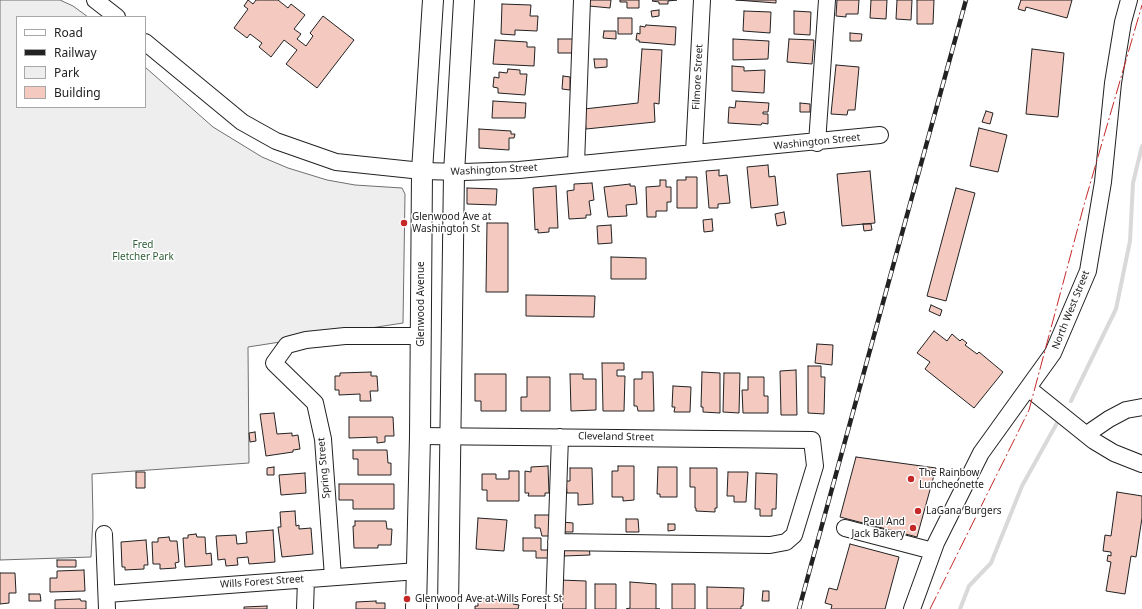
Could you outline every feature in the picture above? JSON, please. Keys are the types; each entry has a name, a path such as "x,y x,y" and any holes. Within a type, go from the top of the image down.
{"main road":[{"name":"Glenwood Avenue","path":"416,609 420,436 422,171 433,0"},
{"path":"448,609 454,172 464,0"},
{"path":"418,571 449,571"}],"street":[{"path":"95,0 116,16"},
{"path":"576,164 582,0"},
{"name":"Filmore Street","path":"694,153 702,0"},
{"path":"817,142 827,0"},
{"name":"North West Street","path":"912,609 933,551 981,453 1053,353 1088,271 1103,182 1113,83 1123,22 1130,0"},
{"name":"Washington Street","path":"146,43 242,122 276,141 336,162 422,171 454,172 519,170 880,135"},
{"name":"Spring Street","path":"333,577 323,439 314,403 274,363 287,345 306,340 345,336 420,336"},
{"path":"1028,388 1094,441 1114,453 1142,464"},
{"path":"1087,434 1109,419 1126,410 1142,407"},
{"name":"Cleveland Street","path":"420,436 812,440 815,466 794,535 786,542 770,545 556,542"},
{"path":"554,609 560,437"},
{"path":"845,528 933,551"},
{"path":"104,534 107,601"},
{"name":"Wills Forest Street","path":"107,601 306,579 418,571"},
{"path":"305,609 306,579"}],"green space":[{"name":"Fred Fletcher Park","path":"0,0 60,0 73,6 87,16 16,16 16,108 146,108 146,68 213,127 262,157 288,168 327,180 355,185 402,188 405,194 403,323 248,347 249,463 92,474 93,518 91,557 0,560"}],"building":[{"path":"248,0 253,4 256,0 278,0 288,8 291,4 305,15 294,29 301,34 297,39 306,46 313,36 310,33 323,16 354,40 317,88 286,64 297,50 284,40 271,57 259,47 262,43 250,34 247,38 234,28 248,9 244,6"},
{"path":"590,0 611,0 610,8 589,6"},
{"path":"620,0 639,0 639,8 627,8 627,2 620,2"},
{"path":"677,0 668,1 668,4 659,4 659,2 652,1"},
{"path":"736,0 776,0 776,3"},
{"path":"837,0 859,0 858,14 846,14 846,17 836,16"},
{"path":"871,0 887,0 886,19 870,18"},
{"path":"897,0 912,0 911,20 896,19"},
{"path":"917,0 934,0 933,24 917,24"},
{"path":"1021,0 1072,0 1067,18 1026,7 1025,11 1018,9"},
{"path":"502,4 531,5 530,16 538,16 537,31 515,30 515,35 501,34"},
{"path":"659,10 659,16 652,17 651,11"},
{"path":"744,11 771,12 770,33 743,31"},
{"path":"794,11 811,12 810,35 794,34"},
{"path":"618,18 632,18 632,34 618,34"},
{"path":"646,25 676,27 675,45 639,42 639,40 636,40 637,33 640,34 640,26 645,27"},
{"path":"604,31 616,31 616,39 603,38"},
{"path":"850,33 862,34 861,41 850,41"},
{"path":"558,39 575,39 574,53 558,53"},
{"path":"733,39 769,41 768,59 733,60"},
{"path":"789,39 814,40 812,64 787,62"},
{"path":"495,40 527,42 527,47 535,47 534,66 493,64"},
{"path":"642,49 662,50 659,104 654,103 655,122 586,129 584,109 638,103"},
{"path":"1032,49 1064,53 1058,117 1026,114"},
{"path":"594,59 607,59 607,67 595,68"},
{"path":"836,65 859,67 855,110 848,110 847,115 831,114"},
{"path":"732,66 744,67 744,71 765,70 764,93 732,91"},
{"path":"508,69 520,70 520,74 527,74 525,95 498,93 498,88 493,87 494,77 499,78 499,72 507,73"},
{"path":"563,76 570,77 570,90 562,89"},
{"path":"493,101 526,103 525,118 492,118"},
{"path":"736,101 769,103 768,112 763,112 763,114 768,114 768,124 728,123 729,107 735,108"},
{"path":"800,103 810,104 810,112 800,112"},
{"path":"986,111 993,113 990,124 982,122"},
{"path":"979,128 1007,135 998,172 970,166"},
{"path":"479,129 511,131 511,134 515,134 514,138 509,138 509,150 479,148"},
{"path":"768,165 769,177 775,176 778,205 751,208 747,167"},
{"path":"719,170 719,176 727,175 730,203 718,204 718,208 709,208 706,171"},
{"path":"870,171 875,223 842,226 837,174"},
{"path":"686,177 697,177 697,208 677,208 677,180 686,180"},
{"path":"660,180 666,180 666,187 671,187 671,202 667,202 667,211 656,211 656,217 647,217 646,187 660,186"},
{"path":"592,183 594,200 589,201 591,215 586,215 586,218 569,219 567,191 574,190 574,184"},
{"path":"630,184 630,186 635,186 637,204 626,205 627,216 608,217 604,187"},
{"path":"556,186 558,228 549,228 549,232 538,233 538,229 535,230 533,188"},
{"path":"467,188 497,189 496,205 467,204"},
{"path":"956,188 975,193 946,301 927,296"},
{"path":"784,212 786,224 777,226 775,214"},
{"path":"712,219 713,231 704,232 703,220"},
{"path":"487,223 508,223 508,292 486,292"},
{"path":"863,224 871,224 872,230 864,231"},
{"path":"611,225 612,243 598,244 597,226"},
{"path":"611,257 646,258 646,279 611,279"},
{"path":"526,295 595,296 594,317 526,316"},
{"path":"931,305 942,310 940,316 929,311"},
{"path":"934,331 947,341 952,334 960,341 962,339 967,343 965,345 977,354 979,352 1003,372 974,408 925,369 930,362 917,353"},
{"path":"817,344 833,345 832,365 815,363"},
{"path":"602,363 624,363 624,370 617,370 617,376 625,376 624,411 603,411"},
{"path":"808,366 821,366 821,377 825,377 824,414 808,413"},
{"path":"796,370 797,415 781,415 780,371"},
{"path":"371,372 371,376 377,376 378,391 370,391 371,401 360,401 360,394 339,395 339,390 335,390 335,376 340,376 340,373"},
{"path":"642,372 653,372 654,411 638,411 637,406 634,406 634,379 642,379"},
{"path":"702,372 720,373 720,413 703,412 703,407 701,407"},
{"path":"724,373 740,373 739,413 723,412"},
{"path":"475,374 506,374 506,411 481,411 481,401 475,401"},
{"path":"570,374 583,374 583,379 596,379 596,410 571,411"},
{"path":"527,377 550,377 550,411 521,411 521,397 527,397"},
{"path":"748,377 764,377 764,396 768,396 768,413 743,413 742,390 748,390"},
{"path":"673,386 691,387 690,412 674,412 675,407 672,407"},
{"path":"274,413 277,434 292,433 292,436 298,435 300,449 293,450 293,452 266,456 260,414"},
{"path":"349,417 393,417 394,436 385,436 385,442 377,443 377,437 349,438"},
{"path":"255,432 256,441 250,442 249,433"},
{"path":"353,450 387,450 388,463 391,463 391,475 358,475 358,459 353,459"},
{"path":"856,457 936,468 917,537 840,517"},
{"path":"548,466 549,493 545,493 545,496 528,496 529,493 525,493 525,471 531,472 531,467"},
{"path":"618,466 634,466 634,500 623,501 623,497 612,497 612,471 618,471"},
{"path":"274,467 274,475 267,475 267,468"},
{"path":"658,467 677,467 677,497 660,497 660,494 657,494"},
{"path":"570,468 592,468 593,504 578,505 578,493 567,493 566,481 570,481"},
{"path":"690,468 717,468 717,508 715,508 715,512 696,511 695,487 690,487"},
{"path":"509,471 519,471 519,501 487,501 487,490 482,490 482,474 496,474 496,479 509,479"},
{"path":"136,472 145,472 145,488 136,488"},
{"path":"728,472 748,472 746,502 734,502 734,496 727,496"},
{"path":"305,473 306,493 281,495 279,475"},
{"path":"756,473 777,474 776,509 772,509 772,516 760,516 760,509 755,509"},
{"path":"339,484 394,484 394,509 353,509 353,500 339,500"},
{"path":"1117,492 1142,496 1142,518 1136,557 1131,556 1125,594 1106,591 1111,562 1107,561 1108,555 1111,556 1111,552 1103,551 1105,535 1111,536"},
{"path":"295,511 296,526 299,525 299,529 311,528 313,554 282,557 278,527 281,527 280,512"},
{"path":"535,515 550,515 550,536 542,536 540,528 535,528"},
{"path":"478,518 507,520 504,551 476,549"},
{"path":"626,519 638,519 639,532 626,532"},
{"path":"355,521 386,521 387,529 392,529 391,545 378,545 378,548 354,548 353,526 355,526"},
{"path":"562,522 573,523 573,532 562,532"},
{"path":"668,524 675,524 675,530 668,531"},
{"path":"273,530 275,562 249,564 248,557 237,558 238,565 226,566 225,559 218,560 216,536 236,535 237,544 247,543 246,532"},
{"path":"196,534 197,537 205,537 206,554 211,553 212,565 185,567 183,538 188,538 188,535"},
{"path":"169,537 170,541 177,541 179,562 175,563 176,568 160,569 160,564 153,564 152,542 158,542 158,538"},
{"path":"523,538 541,538 541,550 549,550 549,558 536,558 536,551 523,551"},
{"path":"146,540 148,565 144,565 144,569 125,570 125,567 122,567 121,542"},
{"path":"850,544 899,557 885,609 831,609 832,605 825,603 829,588 837,590"},
{"path":"589,548 590,555 564,556 564,549"},
{"path":"57,560 76,560 76,567 57,567"},
{"path":"84,570 85,591 50,592 50,578 57,578 57,571"},
{"path":"0,573 15,573 16,593 9,593 9,603 0,604"},
{"path":"560,580 586,581 586,609 560,609"},
{"path":"630,582 656,584 656,609 626,609 630,608"},
{"path":"595,584 616,584 616,609 595,609"},
{"path":"672,584 695,584 695,609 672,609"},
{"path":"707,587 744,588 743,606 741,606 741,609 707,609"},
{"path":"763,591 769,591 769,601 762,601"},
{"path":"29,594 40,594 41,601 29,601"},
{"path":"478,598 514,601 513,604 519,605 518,609 475,609 475,606 478,606"},
{"path":"80,599 81,601 86,601 86,609 55,609 55,600"},
{"path":"376,601 376,603 385,603 385,609 356,609 356,602"},
{"path":"267,606 267,609 244,609 244,607"}],"waterway":[{"path":"1071,401 1116,309 1130,241 1133,183 1142,146"},
{"path":"960,609 969,586 991,563 1022,486 1057,423"}],"railway":[{"path":"799,609 966,0"}],"power":[{"path":"930,609 1029,410 1084,205 1142,5"}],"place":[{"name":"Glenwood Ave at Washington St","path":"404,223"},
{"name":"The Rainbow Luncheonette","path":"911,479"},
{"name":"LaGana Burgers","path":"918,511"},
{"name":"Paul And Jack Bakery","path":"913,528"},
{"name":"Glenwood Ave at Wills Forest St","path":"407,599"}]}
